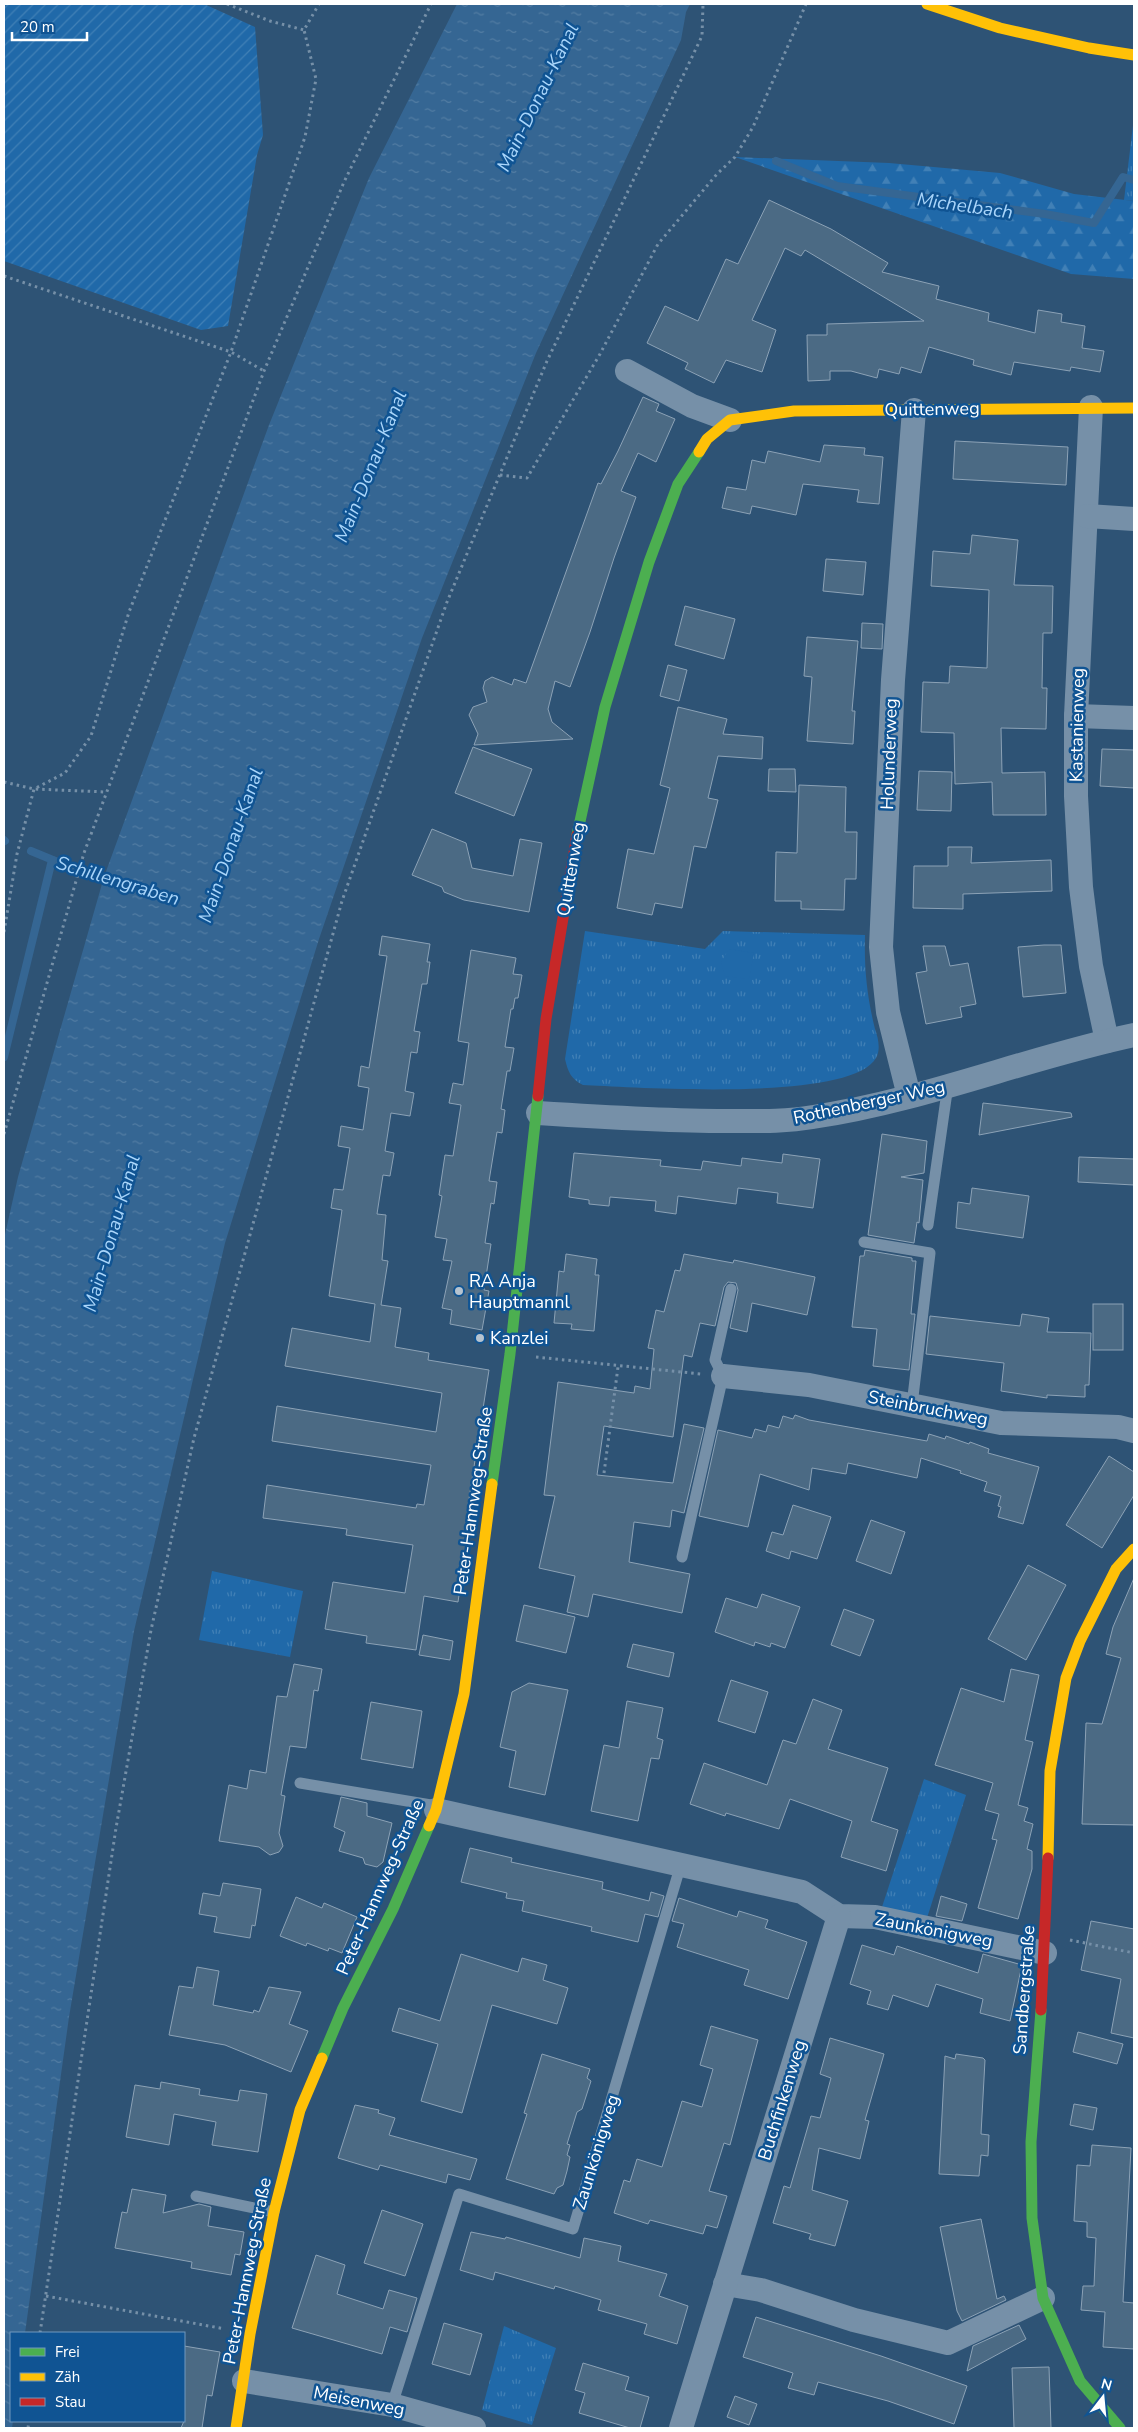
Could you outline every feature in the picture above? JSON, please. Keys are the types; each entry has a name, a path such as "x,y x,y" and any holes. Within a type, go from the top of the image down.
{"street":[{"path":"927,4 1000,28 1089,48 1134,55"},
{"name":"Quittenweg","path":"627,371 692,406 730,420 794,411 1134,408"},
{"name":"Kastanienweg","path":"1091,407 1076,716 1076,796 1081,887 1091,966 1107,1041"},
{"name":"Holunderweg","path":"909,1096 888,1012 881,947 893,680 914,410"},
{"name":"Quittenweg","path":"510,1351 538,1113 546,1019 578,826 605,707 649,562 678,484 707,439 730,420"},
{"path":"1087,516 1134,519"},
{"path":"1076,716 1134,718"},
{"name":"Rothenberger Weg","path":"538,1113 636,1119 775,1121 813,1117 909,1096 1134,1035"},
{"name":"Peter-Hannweg-Straße","path":"236,2428 250,2334 274,2212 300,2110 343,2008 393,1910 437,1808 464,1694 510,1351"},
{"name":"Steinbruchweg","path":"723,1376 809,1385 1001,1423 1118,1427 1134,1431"},
{"name":"Sandbergstraße","path":"1120,2428 1080,2381 1043,2298 1032,2218 1031,2142 1045,1944 1050,1771 1066,1678 1080,1641 1116,1569 1134,1549"},
{"path":"437,1808 802,1892 839,1916"},
{"name":"Zaunkönigweg","path":"839,1916 875,1917 1045,1944"},
{"name":"Buchfinkenweg","path":"681,2428 839,1916"},
{"path":"725,2284 761,2290 854,2320 948,2343 1043,2298"},
{"name":"Meisenweg","path":"244,2381 392,2405 474,2428"}],"lane":[{"path":"928,1225 948,1085"},
{"path":"864,1242 930,1253 912,1405"},
{"path":"682,1557 723,1376 715,1360 731,1289"},
{"path":"300,1783 437,1808"},
{"name":"Zaunkönigweg","path":"392,2405 459,2194 573,2229 681,1864"},
{"path":"196,2196 274,2212"}],"path":[{"path":"227,4 270,21 304,30"},
{"path":"4,932 17,854 34,789 65,773 91,736 129,612 231,352 305,136 316,79 304,30 318,4"},
{"path":"4,1134 84,853 264,371 344,182 431,4"},
{"path":"40,2332 116,1828 150,1630 194,1438 342,901 447,602 547,361 702,36 703,4"},
{"path":"500,475 527,478 600,354 658,244 717,174 736,157 753,126 806,4"},
{"path":"4,276 231,352 264,371"},
{"path":"4,782 34,789 106,792"},
{"path":"510,1351 618,1367 723,1376"},
{"path":"604,1473 618,1367"},
{"path":"1045,1944 1134,1953"},
{"path":"46,2296 250,2334"}],"green space":[{"path":"4,4 204,4 255,27 263,135 257,155 228,326 201,330 4,261"},
{"path":"1134,117 1134,201 1124,200"},
{"path":"735,157 889,163 1000,173 1074,194 1134,201 1134,279 1071,274"},
{"path":"585,931 705,949 723,931 865,935 868,994 878,1040 878,1055 858,1072 826,1081 785,1087 691,1089 583,1085 571,1075 565,1059"},
{"path":"729,949 754,953 749,979 725,976 721,962"},
{"path":"212,1571 303,1591 290,1657 199,1640"},
{"path":"924,1779 966,1795 927,1918 881,1910"},
{"path":"504,2326 556,2348 532,2425 482,2410"}],"water":[{"name":"Main-Donau-Kanal","path":"457,4 690,4 686,12 681,40 536,353 422,638 319,939 225,1243 134,1631 69,2017 25,2332 10,2332 10,2422 13,2422 12,2428 4,2428 4,1239 18,1177 104,877 269,425 369,178"}],"building":[{"path":"769,200 831,229 888,263 882,272 939,286 936,299 989,313 988,321 1035,333 1038,310 1062,314 1061,322 1085,326 1082,348 1104,351 1100,372 1071,367 1070,371 1014,362 1011,375 973,365 974,360 929,347 921,373 901,367 899,374 879,369 877,378 851,371 830,371 830,380 808,381 807,335 827,335 827,324 924,321 805,250 801,256 785,248 752,320 776,330 762,372 726,360 714,383 685,369 688,363 647,343 665,306 698,321 726,259 738,264"},
{"path":"643,397 659,404 656,411 675,419 656,462 638,453 621,491 636,497 570,687 555,681 548,709 552,722 573,739 474,745 478,734 469,715 473,707 487,702 483,688 485,681 492,677 512,685 514,679 526,683 598,483 601,484"},
{"path":"955,441 1068,447 1066,485 953,479"},
{"path":"824,445 865,448 864,455 883,457 879,504 857,502 859,490 803,484 796,515 752,506 750,514 722,508 727,487 746,490 752,460 765,463 768,451 820,462"},
{"path":"972,535 1018,540 1014,585 1053,586 1052,633 1043,633 1042,688 1047,688 1046,729 1001,728 1002,773 1045,772 1046,815 993,815 992,782 955,784 954,733 921,732 923,682 949,683 950,666 987,668 989,590 931,586 933,551 970,554"},
{"path":"826,559 866,562 863,595 823,591"},
{"path":"685,606 735,619 724,659 675,645"},
{"path":"862,623 883,624 882,649 861,648"},
{"path":"807,637 858,641 852,711 855,711 853,744 807,741 812,677 804,676"},
{"path":"668,665 687,670 679,701 660,696"},
{"path":"678,707 727,719 723,734 763,737 762,759 718,756 708,798 718,800 706,848 694,846 682,908 655,903 652,915 617,908 628,849 654,854 670,788 660,785"},
{"path":"473,747 532,769 514,816 455,793"},
{"path":"1102,749 1134,750 1134,788 1100,786"},
{"path":"769,769 795,769 796,792 768,791"},
{"path":"919,771 952,772 951,811 917,810"},
{"path":"799,785 846,787 845,832 857,832 856,879 845,879 844,910 801,909 801,901 775,901 776,852 797,853"},
{"path":"432,829 466,843 472,868 513,876 520,839 542,843 529,912 464,900 444,892 442,887 412,875"},
{"path":"948,847 972,847 971,863 1051,860 1052,891 963,894 963,909 913,908 914,866 948,866"},
{"path":"382,936 430,944 427,962 430,962 427,984 422,984 414,1031 420,1032 417,1053 411,1052 405,1091 414,1093 410,1116 391,1113 385,1151 394,1153 390,1176 383,1175 377,1214 386,1215 382,1260 388,1261 381,1305 401,1308 395,1347 429,1353 428,1360 489,1370 467,1512 471,1513 458,1602 424,1596 416,1650 366,1643 367,1636 325,1629 333,1582 405,1593 413,1545 346,1535 347,1529 263,1518 267,1485 416,1508 417,1504 424,1505 431,1465 272,1441 277,1406 436,1432 442,1393 285,1366 292,1328 370,1342 375,1304 329,1296 342,1210 331,1208 334,1189 343,1190 350,1148 338,1146 341,1126 363,1130 369,1088 358,1086 361,1066 369,1068 387,956 379,955"},
{"path":"1061,945 1066,993 1023,997 1018,947"},
{"path":"923,946 945,946 950,966 968,963 976,1004 960,1007 962,1017 926,1024 916,973 927,971"},
{"path":"471,950 516,958 513,974 522,975 518,998 515,998 513,1009 511,1009 505,1047 514,1048 510,1071 507,1071 501,1109 505,1110 502,1133 497,1132 489,1181 497,1182 494,1204 491,1203 485,1243 491,1244 484,1290 489,1291 482,1330 450,1324 452,1310 442,1308 452,1261 443,1260 447,1239 435,1237 442,1196 439,1195 445,1155 453,1156 461,1105 449,1103 453,1083 463,1085 469,1043 458,1041"},
{"path":"983,1103 1071,1113 1072,1117 979,1135"},
{"path":"882,1134 927,1141 924,1173 901,1177 923,1180 919,1223 917,1222 914,1243 868,1235"},
{"path":"574,1153 661,1160 660,1166 701,1170 703,1161 741,1166 742,1158 782,1163 783,1154 820,1159 813,1208 777,1203 778,1193 738,1188 736,1204 678,1196 676,1214 655,1211 656,1201 610,1197 609,1206 589,1204 589,1200 569,1197"},
{"path":"1079,1157 1134,1159 1134,1185 1078,1182"},
{"path":"972,1188 1029,1196 1023,1238 956,1228 958,1202 970,1204"},
{"path":"865,1250 912,1258 912,1261 916,1261 911,1314 915,1314 909,1370 873,1366 877,1329 852,1327 860,1256 864,1256"},
{"path":"566,1254 597,1259 595,1275 599,1275 594,1331 571,1329 572,1324 554,1323 559,1271 564,1272"},
{"path":"684,1254 733,1263 734,1260 815,1277 807,1315 752,1303 747,1332 730,1328 738,1290 736,1283 728,1282 724,1287 715,1326 700,1323 692,1357 684,1355 673,1437 604,1426 597,1475 673,1483 684,1424 704,1428 684,1513 672,1510 670,1527 634,1522 629,1562 690,1574 682,1613 593,1594 588,1617 567,1612 575,1576 539,1568 555,1496 544,1495 558,1382 634,1393 635,1386 650,1389 654,1349 648,1348 656,1310 664,1312 675,1270 680,1271"},
{"path":"1093,1304 1123,1304 1123,1350 1093,1350"},
{"path":"1022,1314 1049,1318 1047,1332 1091,1333 1089,1385 1085,1385 1085,1397 1047,1395 1047,1398 1001,1391 1004,1363 926,1354 930,1316 1020,1326"},
{"path":"795,1415 809,1420 927,1441 929,1434 945,1439 946,1436 989,1449 988,1453 1039,1467 1023,1524 998,1517 1001,1507 998,1506 1001,1496 984,1491 987,1482 921,1458 917,1478 848,1463 846,1474 812,1468 809,1490 760,1474 748,1527 699,1516 718,1430 752,1438 755,1429 766,1432 768,1425 779,1428 783,1416 793,1419"},
{"path":"1109,1456 1134,1472 1134,1495 1102,1548 1066,1525"},
{"path":"793,1505 831,1517 817,1559 791,1551 789,1559 766,1551 772,1532 783,1535"},
{"path":"871,1520 905,1532 891,1574 856,1561"},
{"path":"1028,1565 1066,1585 1026,1660 988,1639"},
{"path":"1134,1578 1134,1825 1082,1824 1086,1723 1102,1724 1121,1658 1106,1654 1113,1627"},
{"path":"762,1594 800,1607 785,1648 771,1643 770,1647 755,1642 754,1646 715,1632 726,1598 757,1608"},
{"path":"524,1605 575,1617 566,1653 516,1641"},
{"path":"844,1609 874,1620 860,1656 831,1645"},
{"path":"423,1635 453,1641 450,1660 419,1655"},
{"path":"633,1644 674,1653 669,1677 627,1667"},
{"path":"294,1664 322,1669 318,1691 314,1690 306,1748 290,1746 281,1795 285,1796 279,1833 283,1846 279,1852 270,1855 259,1847 219,1841 229,1785 247,1789 250,1770 266,1773 277,1696 287,1697"},
{"path":"1011,1669 1039,1675 1025,1740 1033,1742 1018,1805 1028,1808 1024,1821 1033,1824 1027,1849 1032,1851 1032,1869 1018,1919 978,1908 997,1840 992,1839 999,1814 985,1810 993,1783 935,1765 961,1688 1004,1702"},
{"path":"731,1680 768,1692 755,1733 718,1721"},
{"path":"529,1683 568,1690 545,1795 509,1787 516,1751 500,1747 512,1692"},
{"path":"813,1699 842,1710 828,1749 888,1768 871,1821 898,1830 886,1871 841,1857 852,1821 790,1799 779,1829 726,1813 725,1816 690,1804 704,1763 767,1785 783,1740 796,1744"},
{"path":"627,1701 663,1708 657,1738 663,1740 659,1759 651,1758 638,1821 591,1811 604,1745 619,1748"},
{"path":"371,1702 422,1711 413,1768 361,1759"},
{"path":"341,1797 367,1803 367,1816 392,1823 383,1862 377,1867 365,1864 363,1858 339,1851 345,1832 334,1827"},
{"path":"470,1848 512,1858 511,1862 603,1882 602,1889 649,1901 651,1892 664,1896 658,1917 645,1914 638,1942 591,1931 592,1927 522,1911 524,1901 506,1898 507,1893 461,1882"},
{"path":"223,1883 261,1889 255,1926 252,1925 250,1938 214,1932 217,1917 199,1914 203,1893 220,1896"},
{"path":"941,1896 967,1904 962,1921 936,1916"},
{"path":"296,1897 322,1908 324,1903 357,1917 342,1953 329,1948 328,1951 307,1943 306,1946 280,1936"},
{"path":"679,1898 737,1917 739,1911 768,1920 765,1928 807,1942 788,1999 744,1985 749,1970 677,1947 684,1924 672,1921"},
{"path":"1091,1921 1134,1929 1134,2038 1111,2033 1121,1979 1081,1970"},
{"path":"862,1945 894,1955 897,1946 978,1973 983,1954 1022,1965 1010,2021 980,2013 983,1999 936,1984 928,2007 893,1995 888,2010 867,2004 871,1991 850,1984"},
{"path":"461,1954 518,1972 522,1958 547,1965 543,1980 568,1988 557,2024 492,2005 462,2113 421,2101 438,2044 392,2031 399,2008 440,2021"},
{"path":"197,1967 219,1971 213,2005 253,2013 254,2010 259,2012 269,1987 301,1992 289,2024 308,2031 291,2072 225,2045 169,2035 179,1986 193,1988"},
{"path":"711,2026 758,2040 730,2145 724,2143 709,2191 727,2196 717,2228 706,2225 703,2234 650,2220 648,2224 614,2213 624,2180 630,2182 637,2159 662,2167 682,2101 702,2107 713,2069 700,2065"},
{"path":"1078,2032 1123,2044 1117,2064 1073,2052"},
{"path":"830,2038 884,2054 865,2120 869,2121 860,2159 819,2148 812,2190 848,2201 835,2246 809,2239 811,2234 773,2223 784,2186 790,2188 811,2116 820,2118 831,2078 820,2074"},
{"path":"542,2054 590,2069 587,2078 591,2081 582,2109 577,2112 567,2144 570,2145 567,2155 570,2157 563,2185 557,2188 554,2194 506,2179 527,2114 524,2113"},
{"path":"956,2054 983,2058 985,2060 981,2134 989,2135 988,2156 981,2155 979,2176 939,2174 945,2056 955,2059"},
{"path":"161,2082 200,2089 199,2095 238,2101 240,2090 267,2094 258,2152 212,2145 216,2122 174,2114 169,2145 126,2137 135,2085 160,2089"},
{"path":"1074,2104 1097,2108 1093,2130 1070,2125"},
{"path":"355,2105 379,2110 378,2113 395,2118 389,2135 477,2159 470,2180 448,2174 446,2183 380,2165 378,2170 338,2158"},
{"path":"1092,2145 1131,2148 1123,2302 1134,2303 1134,2349 1103,2347 1105,2312 1081,2310 1083,2286 1094,2286 1096,2238 1087,2237 1087,2222 1074,2221 1077,2165 1090,2166"},
{"path":"132,2189 166,2195 163,2213 199,2204 211,2207 208,2226 244,2232 240,2255 235,2254 231,2275 191,2268 192,2262 115,2248 122,2212 127,2213"},
{"path":"382,2210 423,2224 405,2276 364,2263"},
{"path":"981,2219 997,2299 1004,2296 1006,2300 962,2321 957,2311 940,2227"},
{"path":"471,2232 505,2239 506,2237 580,2258 584,2238 621,2246 618,2261 667,2274 659,2296 688,2306 677,2344 644,2334 647,2324 598,2310 601,2300 555,2286 554,2289 495,2272 493,2280 460,2270"},
{"path":"316,2255 345,2265 337,2294 383,2309 389,2290 417,2298 407,2332 390,2327 382,2354 292,2328"},
{"path":"756,2317 881,2356 967,2386 954,2424 888,2401 818,2382 814,2395 788,2388 793,2373 743,2357"},
{"path":"444,2323 482,2334 470,2375 432,2364"},
{"path":"1019,2325 1026,2339 967,2371 973,2346"},
{"path":"185,2346 220,2352 212,2396 207,2395 202,2428 181,2428 185,2422"},
{"path":"583,2363 629,2377 625,2390 649,2397 640,2428 630,2428 579,2413 585,2393 575,2390"},
{"path":"1049,2367 1051,2428 1014,2428 1012,2368"},
{"path":"735,2396 757,2404 749,2425 727,2417"}],"waterway":[{"name":"Michelbach","path":"776,161 837,186 1045,214 1094,223 1123,177 1134,180"},
{"name":"Schillengraben","path":"31,851 65,865 114,880"},
{"path":"4,1057 52,860"}],"traffic: fast":[{"path":"577,835 605,707 649,562 678,484 699,452"},
{"path":"492,1484 510,1354 538,1096"},
{"path":"322,2058 343,2008 393,1909 429,1826"},
{"path":"1041,2010 1031,2142 1032,2218 1043,2298 1080,2381 1120,2428"}],"traffic: slow":[{"path":"927,4 1000,28 1089,48 1134,55"},
{"path":"699,452 707,439 730,420 794,411 1134,408"},
{"path":"429,1826 436,1810 464,1694 492,1484"},
{"path":"1048,1858 1050,1771 1066,1678 1080,1641 1116,1569 1134,1549"},
{"path":"236,2428 250,2334 274,2212 300,2110 322,2058"}],"traffic: jam":[{"path":"538,1096 546,1019 577,835"},
{"path":"1041,2010 1048,1858"}],"place":[{"name":"RA Anja Hauptmannl","path":"459,1291"},
{"name":"Kanzlei","path":"480,1338"}]}
